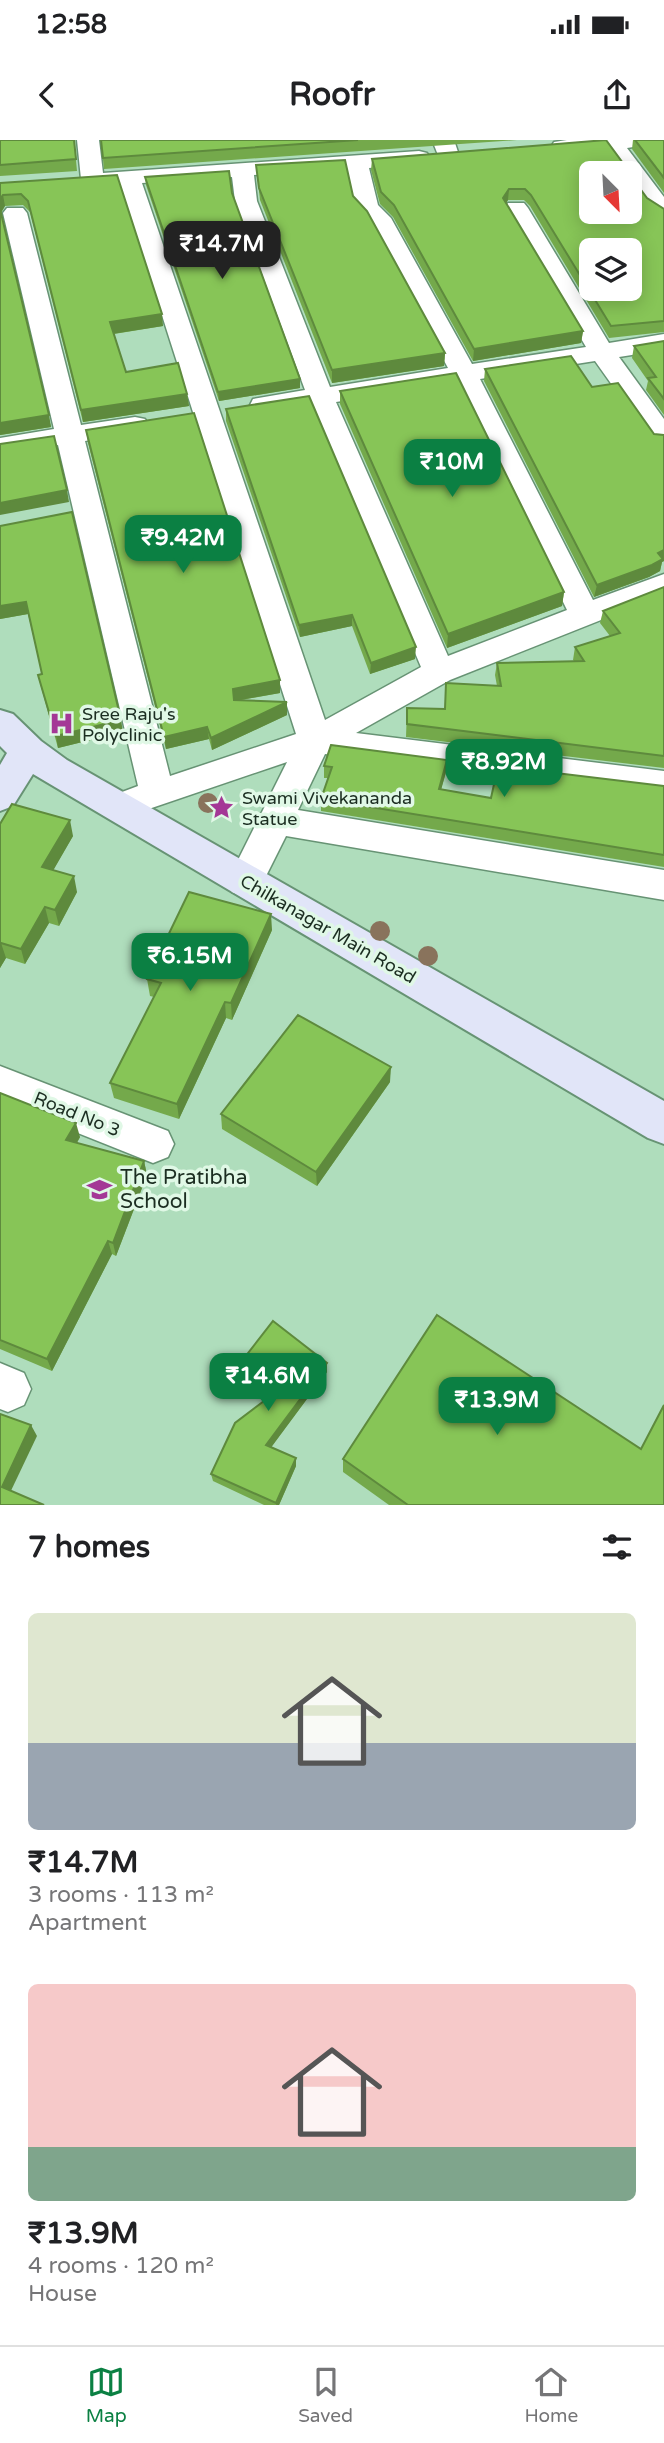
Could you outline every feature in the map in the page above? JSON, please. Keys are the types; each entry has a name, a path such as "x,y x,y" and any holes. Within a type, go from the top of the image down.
{"main road":[{"path":"0,796 14,737"},
{"name":"Chilkanagar Main Road","path":"14,737 117,807 664,1124"}],"street":[{"path":"88,140 92,179"},
{"path":"543,148 638,140"},
{"path":"610,141 664,213"},
{"path":"64,181 129,177 237,162 356,162 446,148 475,153"},
{"path":"237,162 246,201 320,396 439,672"},
{"path":"356,162 367,208 379,218 464,373 584,613"},
{"path":"129,177 205,414 315,740 246,882"},
{"path":"516,208 603,352 664,438"},
{"path":"15,213 69,435 75,512 157,792"},
{"path":"0,446 664,342"},
{"path":"117,807 315,740 439,672 584,613 664,584"},
{"path":"315,740 664,784"},
{"path":"274,820 664,885"},
{"name":"Road No 3","path":"0,1084 153,1144"}],"building":[{"path":"0,140 74,140 76,159 0,165"},
{"path":"101,140 358,140 103,158"},
{"path":"606,140 622,161 579,161 579,224 642,224 642,191 647,198 664,209 664,321 611,326 596,301 642,301 642,238 579,238 579,274 531,195 525,189 509,189 503,198 583,331 474,349 394,205 381,192 372,159"},
{"path":"635,140 664,140 664,178"},
{"path":"345,160 353,196 367,211 445,353 332,370 259,188 256,165"},
{"path":"229,171 232,193 300,379 218,392 145,177"},
{"path":"117,175 162,314 110,322 126,372 178,363 187,394 81,410 28,201 21,194 3,195 0,199 0,183"},
{"path":"0,209 49,415 0,423"},
{"path":"664,341 664,399 648,378 656,377 634,346"},
{"path":"571,356 592,387 618,383 654,434 664,435 664,550 658,553 663,559 597,585 485,369"},
{"path":"456,373 564,592 448,634 340,391"},
{"path":"309,396 416,647 371,663 352,615 299,625 226,409"},
{"path":"194,413 280,680 233,689 234,700 287,702 211,738 207,727 164,737 86,430"},
{"path":"54,436 67,490 0,503 0,444"},
{"path":"72,512 121,720 56,736 38,675 42,674 26,602 0,606 0,526"},
{"path":"664,587 664,756 407,724 407,708 445,709 446,683 501,686 497,663 584,661 575,647 620,633 603,611"},
{"path":"331,745 447,760 439,789 491,798 498,766 664,786 664,855 321,799 332,767 324,766"},
{"path":"12,804 70,820 42,867 74,876 55,910 45,907 21,949 1,943 0,945 0,824"},
{"path":"189,892 271,914 231,1003 225,1002 177,1104 110,1083 161,983 147,979"},
{"path":"298,1015 391,1067 316,1172 221,1114"},
{"path":"0,1093 76,1123 66,1140 144,1161 113,1243 108,1241 47,1359 0,1340"},
{"path":"437,1315 641,1449 664,1405 664,1505 408,1505 343,1459"},
{"path":"273,1321 327,1363 266,1445 296,1458 276,1503 211,1474 235,1423 268,1398 234,1371"},
{"path":"0,1414 31,1425 2,1487 44,1505 0,1505"}],"place":[{"name":"Sree Raju's Polyclinic","path":"62,724"},
{"name":"Swami Vivekananda Statue","path":"222,808"},
{"name":"The Pratibha School","path":"100,1189"}]}
